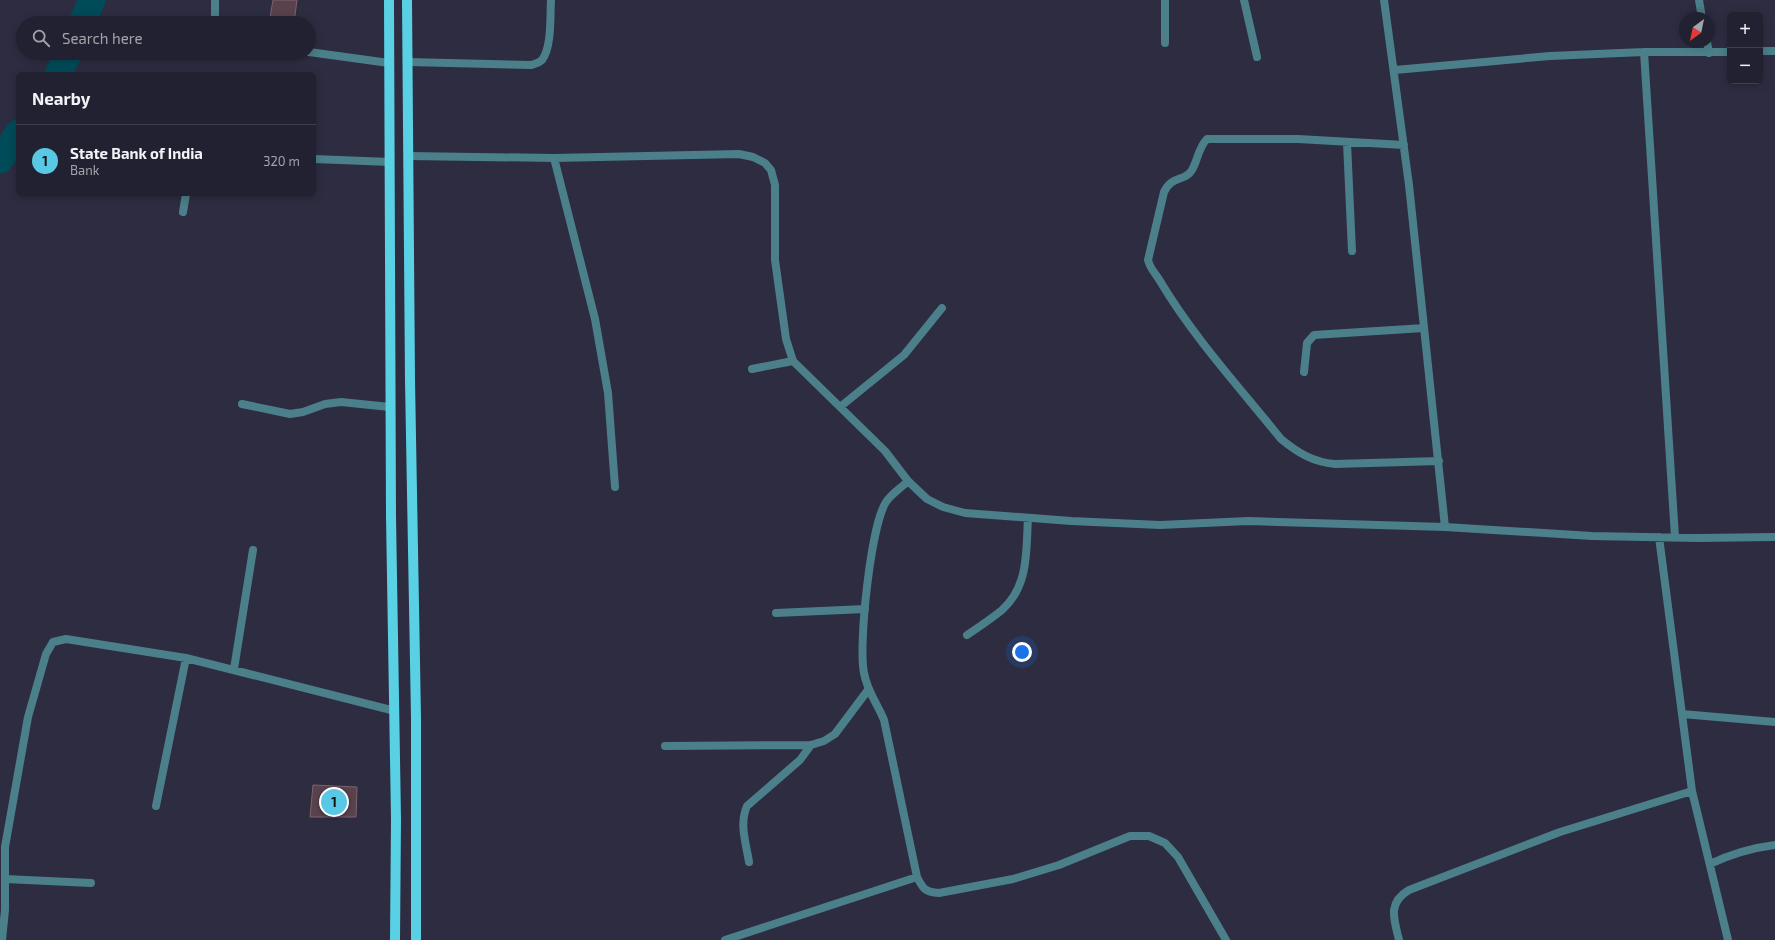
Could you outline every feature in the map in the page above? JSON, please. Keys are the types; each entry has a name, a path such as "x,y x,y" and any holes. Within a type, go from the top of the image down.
{"main road":[{"path":"389,0 390,407 395,711 395,940"},
{"path":"407,0 410,388 416,726 416,940"}],"street":[{"path":"215,0 215,16"},
{"path":"408,62 531,65 537,63 542,60 549,36 551,0"},
{"path":"1165,0 1165,42"},
{"path":"1244,0 1257,57"},
{"path":"1384,0 1395,70 1404,145 1445,527"},
{"path":"1699,0 1701,12"},
{"path":"1709,48 1710,53"},
{"path":"1763,51 1775,51"},
{"path":"1395,70 1550,56 1644,52 1727,52"},
{"path":"1644,52 1675,537"},
{"path":"316,53 389,63"},
{"path":"1404,145 1347,143 1298,139 1207,139 1201,147 1192,170 1188,174 1167,185 1148,260 1149,267 1205,345 1281,439 1295,451 1321,463 1335,464 1439,461"},
{"path":"1347,143 1352,251"},
{"path":"408,156 554,158 739,154 753,157 765,163 771,170 775,185 775,260 786,339 793,361 885,451 908,481 927,499 943,507 965,513 1160,525 1248,520 1445,527 1592,536 1775,537"},
{"path":"316,158 390,162"},
{"path":"554,158 596,326 608,393 615,488"},
{"path":"183,212 186,196"},
{"path":"840,407 904,355 942,308"},
{"path":"1304,372 1307,344 1314,335 1424,328"},
{"path":"752,369 793,361"},
{"path":"242,404 290,414 303,412 325,404 341,402 390,407"},
{"path":"908,481 886,501 878,519 865,609 862,655 868,690 878,706 884,720 917,877 922,886 929,892 939,893 1013,879 1059,866 1130,836 1149,836 1166,843 1178,857 1226,940"},
{"path":"967,635 1002,609 1014,596 1021,581 1026,564 1028,518"},
{"path":"1659,537 1692,791 1728,940"},
{"path":"234,669 253,550"},
{"path":"776,612 865,609"},
{"path":"2,940 5,847 28,716 46,654 53,642 66,639 186,658 395,711"},
{"path":"156,806 186,658"},
{"path":"665,746 811,745 824,741 835,734 868,690"},
{"path":"1682,714 1775,722"},
{"path":"749,862 742,825 747,806 800,760 811,745"},
{"path":"1399,940 1394,917 1394,906 1399,896 1409,890 1560,832 1692,791"},
{"path":"1710,864 1741,851 1756,847 1775,845"},
{"path":"725,940 917,877"},
{"path":"5,879 91,883"}],"building":[{"path":"273,0 297,0 295,16 270,16"},
{"path":"313,785 357,787 356,817 310,817"}],"waterway":[{"path":"85,16 92,0"},
{"path":"59,72 65,60"},
{"path":"0,160 16,136"}],"place":[{"name":"State Bank of India","path":"334,802"}]}
